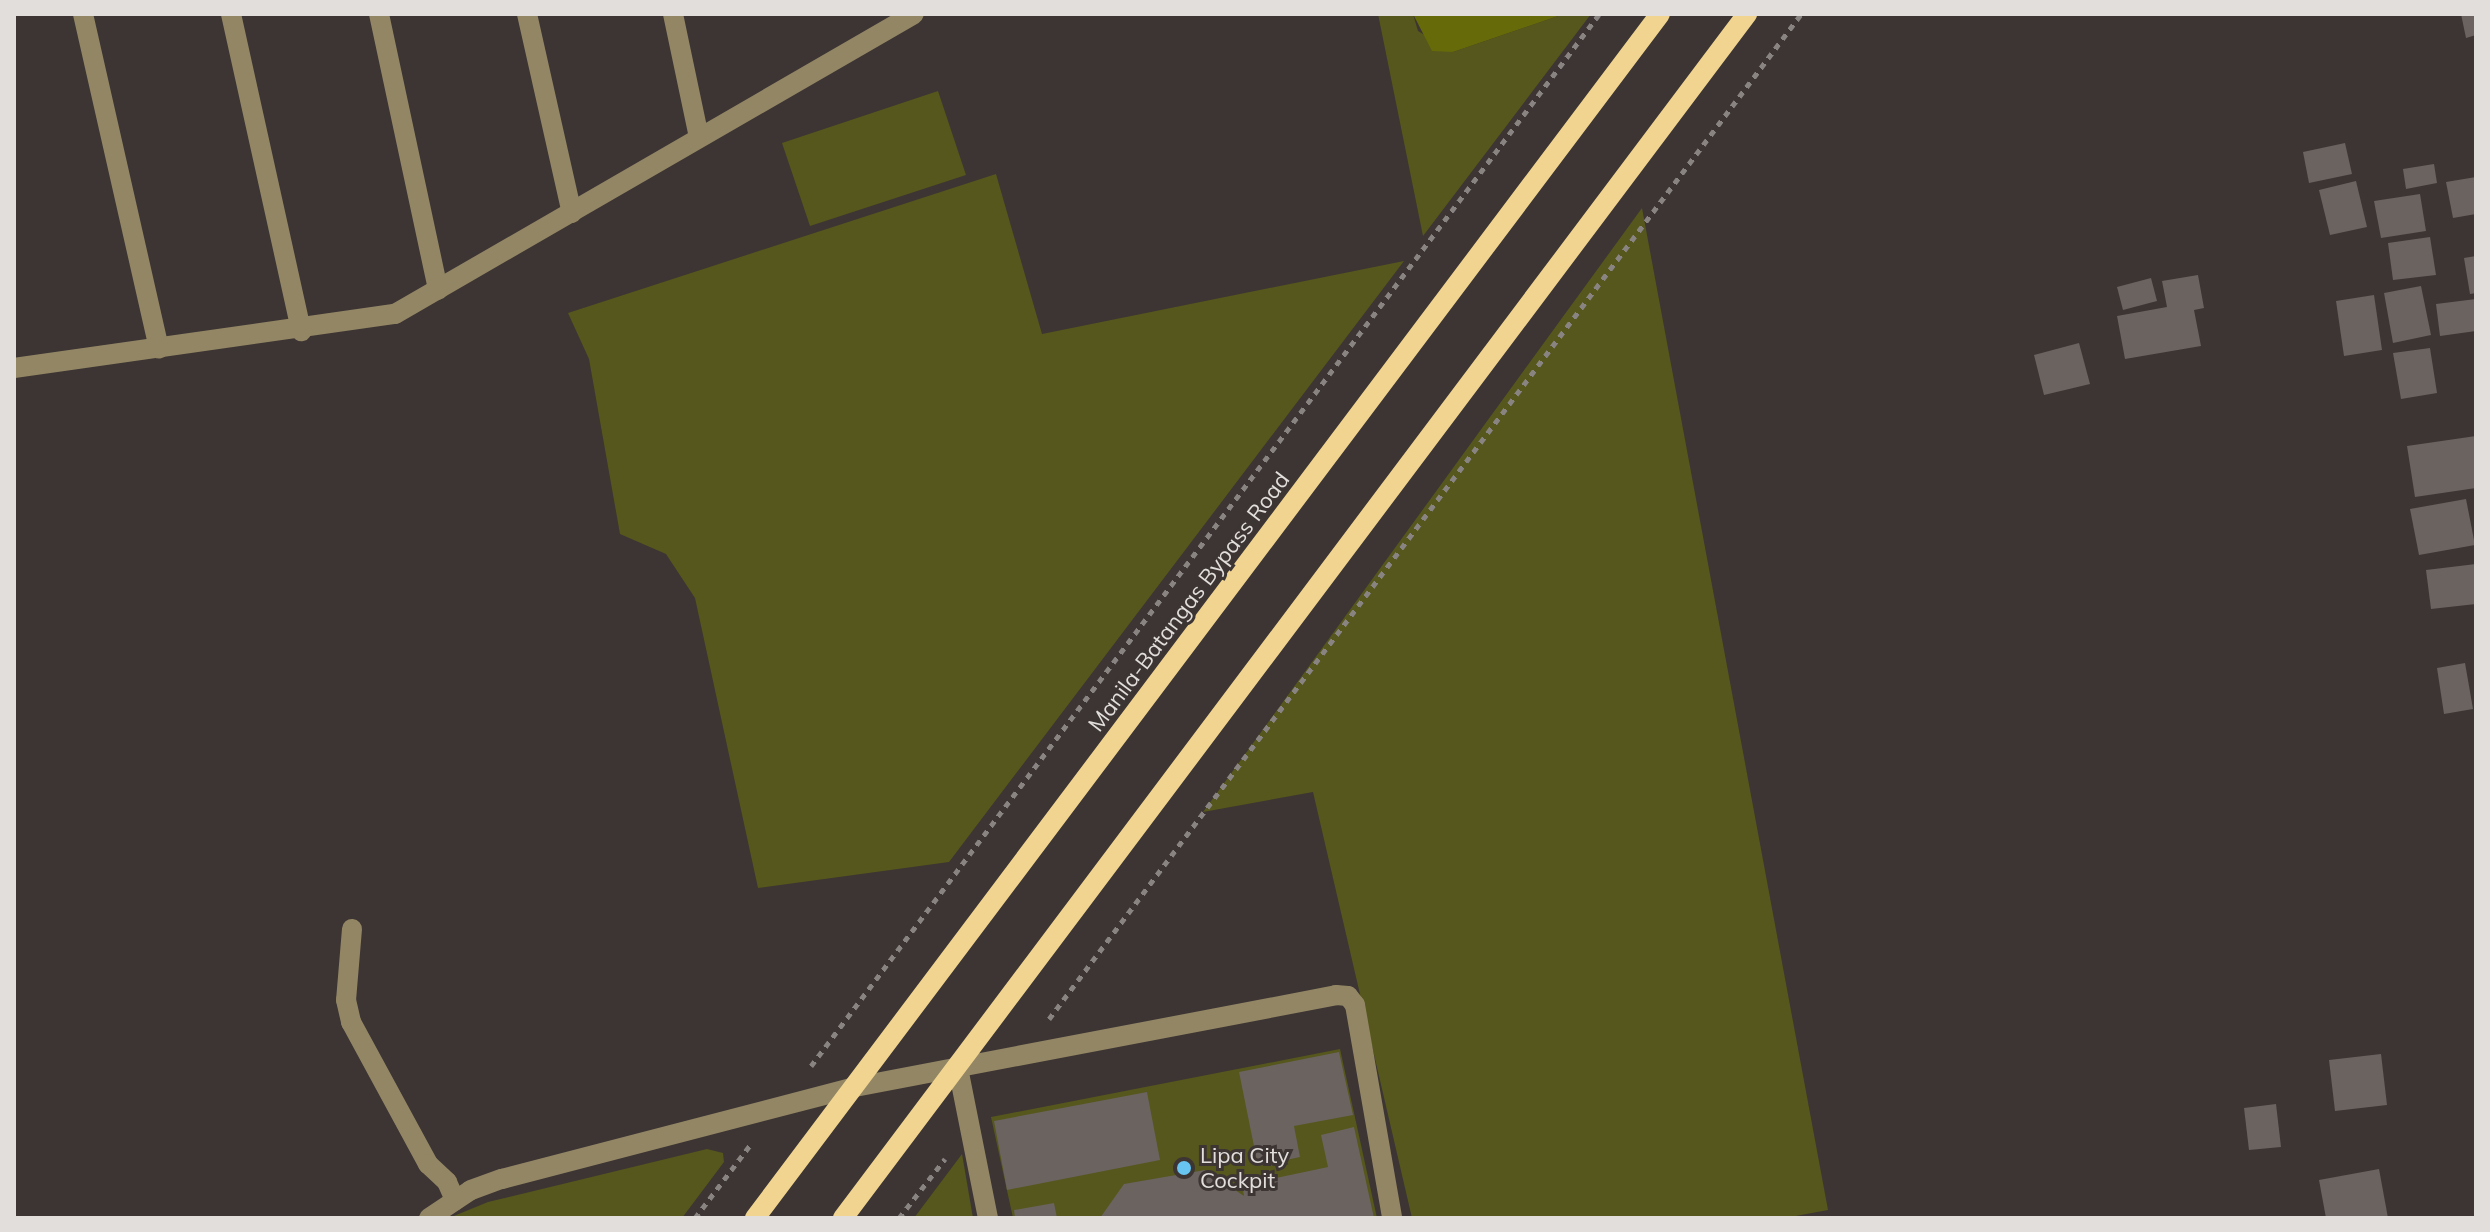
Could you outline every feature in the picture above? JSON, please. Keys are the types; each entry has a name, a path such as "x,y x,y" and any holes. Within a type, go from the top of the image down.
{"main road":[{"name":"Manila-Batangas Bypass Road","path":"755,1218 1660,14"},
{"path":"843,1218 1747,14"}],"street":[{"path":"83,14 159,348"},
{"path":"231,14 301,331"},
{"path":"379,14 438,290"},
{"path":"527,14 572,213"},
{"path":"673,14 699,137"},
{"path":"14,368 301,331 395,314 914,14"},
{"path":"352,929 346,1000 351,1022 425,1159 447,1182 455,1200"},
{"path":"429,1218 455,1200 502,1179 855,1087 1348,996 1355,1005 1392,1218"},
{"path":"958,1068 988,1218"}],"path":[{"path":"695,1218 1599,14"},
{"path":"1022,1055 1801,14"},
{"path":"899,1218 970,1126"}],"shaded area":[{"path":"1378,14 1413,14 1418,31 1453,52 1564,14 1591,14 1423,236"},
{"path":"1413,14 1564,14 1453,52 1432,51"},
{"path":"938,91 966,175 810,226 782,143"},
{"path":"996,174 1042,334 1404,261 949,862 758,888 695,598 666,554 620,534 589,359 568,313"},
{"path":"1642,208 1828,1210 1785,1218 1412,1218 1313,792 1203,812"},
{"name":"Lipa City Cockpit","path":"1340,1049 1377,1218 1013,1218 991,1117"},
{"path":"707,1149 723,1153 724,1162 682,1218 449,1218 488,1202"},
{"path":"962,1154 973,1218 914,1218"}],"building":[{"path":"2461,14 2476,14 2476,35 2466,38"},
{"path":"2345,143 2352,174 2309,183 2303,152"},
{"path":"2434,164 2437,183 2406,189 2403,169"},
{"path":"2476,177 2476,214 2453,218 2446,182"},
{"path":"2356,181 2367,227 2330,235 2319,190"},
{"path":"2420,194 2426,231 2381,238 2374,201"},
{"path":"2430,237 2436,275 2393,280 2388,243"},
{"path":"2476,256 2476,293 2470,294 2464,258"},
{"path":"2198,275 2204,308 2194,310 2201,346 2125,359 2117,316 2167,307 2162,281"},
{"path":"2151,278 2157,301 2123,310 2117,287"},
{"path":"2421,286 2431,335 2393,343 2384,293"},
{"path":"2374,295 2382,350 2344,356 2336,301"},
{"path":"2476,299 2476,331 2440,336 2436,304"},
{"path":"2079,343 2090,384 2044,395 2034,355"},
{"path":"2430,348 2437,393 2401,399 2393,353"},
{"path":"2476,436 2476,488 2415,497 2407,446"},
{"path":"2466,499 2475,545 2419,555 2410,509"},
{"path":"2476,564 2476,604 2431,609 2426,570"},
{"path":"2465,663 2473,709 2444,714 2437,668"},
{"path":"1339,1052 1353,1115 1294,1126 1300,1157 1258,1166 1239,1072"},
{"path":"2381,1054 2387,1105 2335,1111 2329,1060"},
{"path":"1147,1092 1160,1160 1007,1190 994,1121"},
{"path":"2276,1104 2281,1147 2249,1150 2244,1108"},
{"path":"1354,1127 1374,1218 1100,1218 1124,1184 1205,1170 1244,1196 1242,1185 1328,1167 1321,1135"},
{"path":"2379,1169 2388,1218 2326,1218 2319,1180"},
{"path":"1054,1203 1057,1218 1015,1218 1014,1210"}],"place":[{"name":"Lipa City Cockpit","path":"1184,1168"}]}
